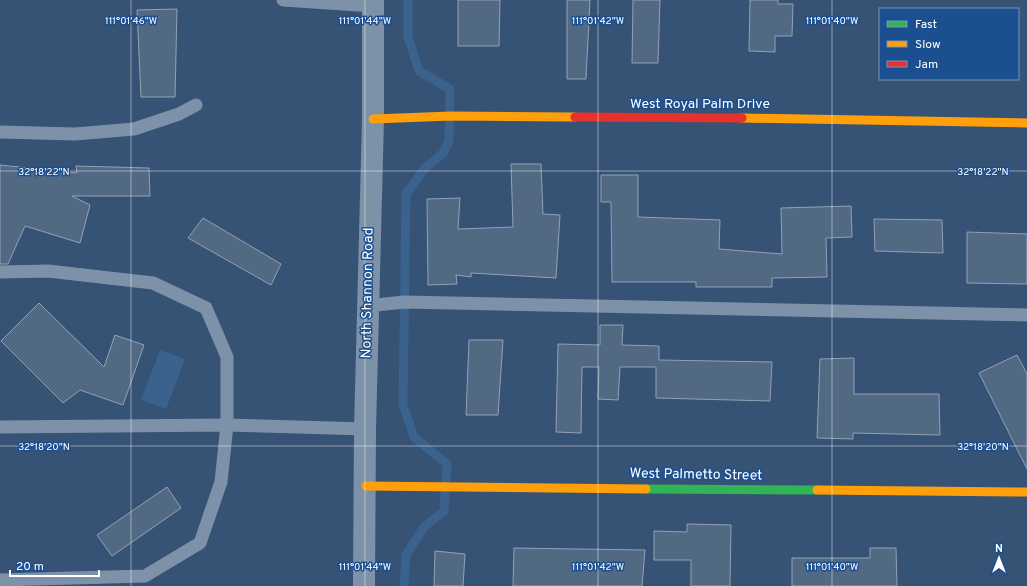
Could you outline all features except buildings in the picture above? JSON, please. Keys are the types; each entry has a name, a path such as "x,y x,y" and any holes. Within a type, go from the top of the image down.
{"street":[{"name":"North Shannon Road","path":"364,586 367,306 373,119 373,3"},
{"name":"West Royal Palm Drive","path":"373,119 408,119 459,116 826,119 1027,123"},
{"name":"West Palmetto Street","path":"366,486 1027,492"}],"lane":[{"path":"283,0 373,3"},
{"path":"0,132 75,134 134,129 178,114 196,105"},
{"path":"0,272 48,271 153,283 206,308 227,357 227,425 221,482 200,543 145,576 0,580"},
{"path":"367,306 404,302 1027,315"},
{"path":"0,427 227,425 365,429"}],"water":[{"path":"160,350 185,359 166,409 141,400"}],"waterway":[{"path":"404,586 406,555 424,527 444,511 447,464 414,437 403,404 406,194 424,169 443,153 449,142 450,89 419,71 408,37 408,0"}],"traffic: fast":[{"path":"646,489 817,490"}],"traffic: slow":[{"path":"373,119 451,116 575,117"},
{"path":"742,118 1027,123"},
{"path":"366,486 646,489"},
{"path":"817,490 1027,492"}],"traffic: jam":[{"path":"575,117 742,118"}]}
